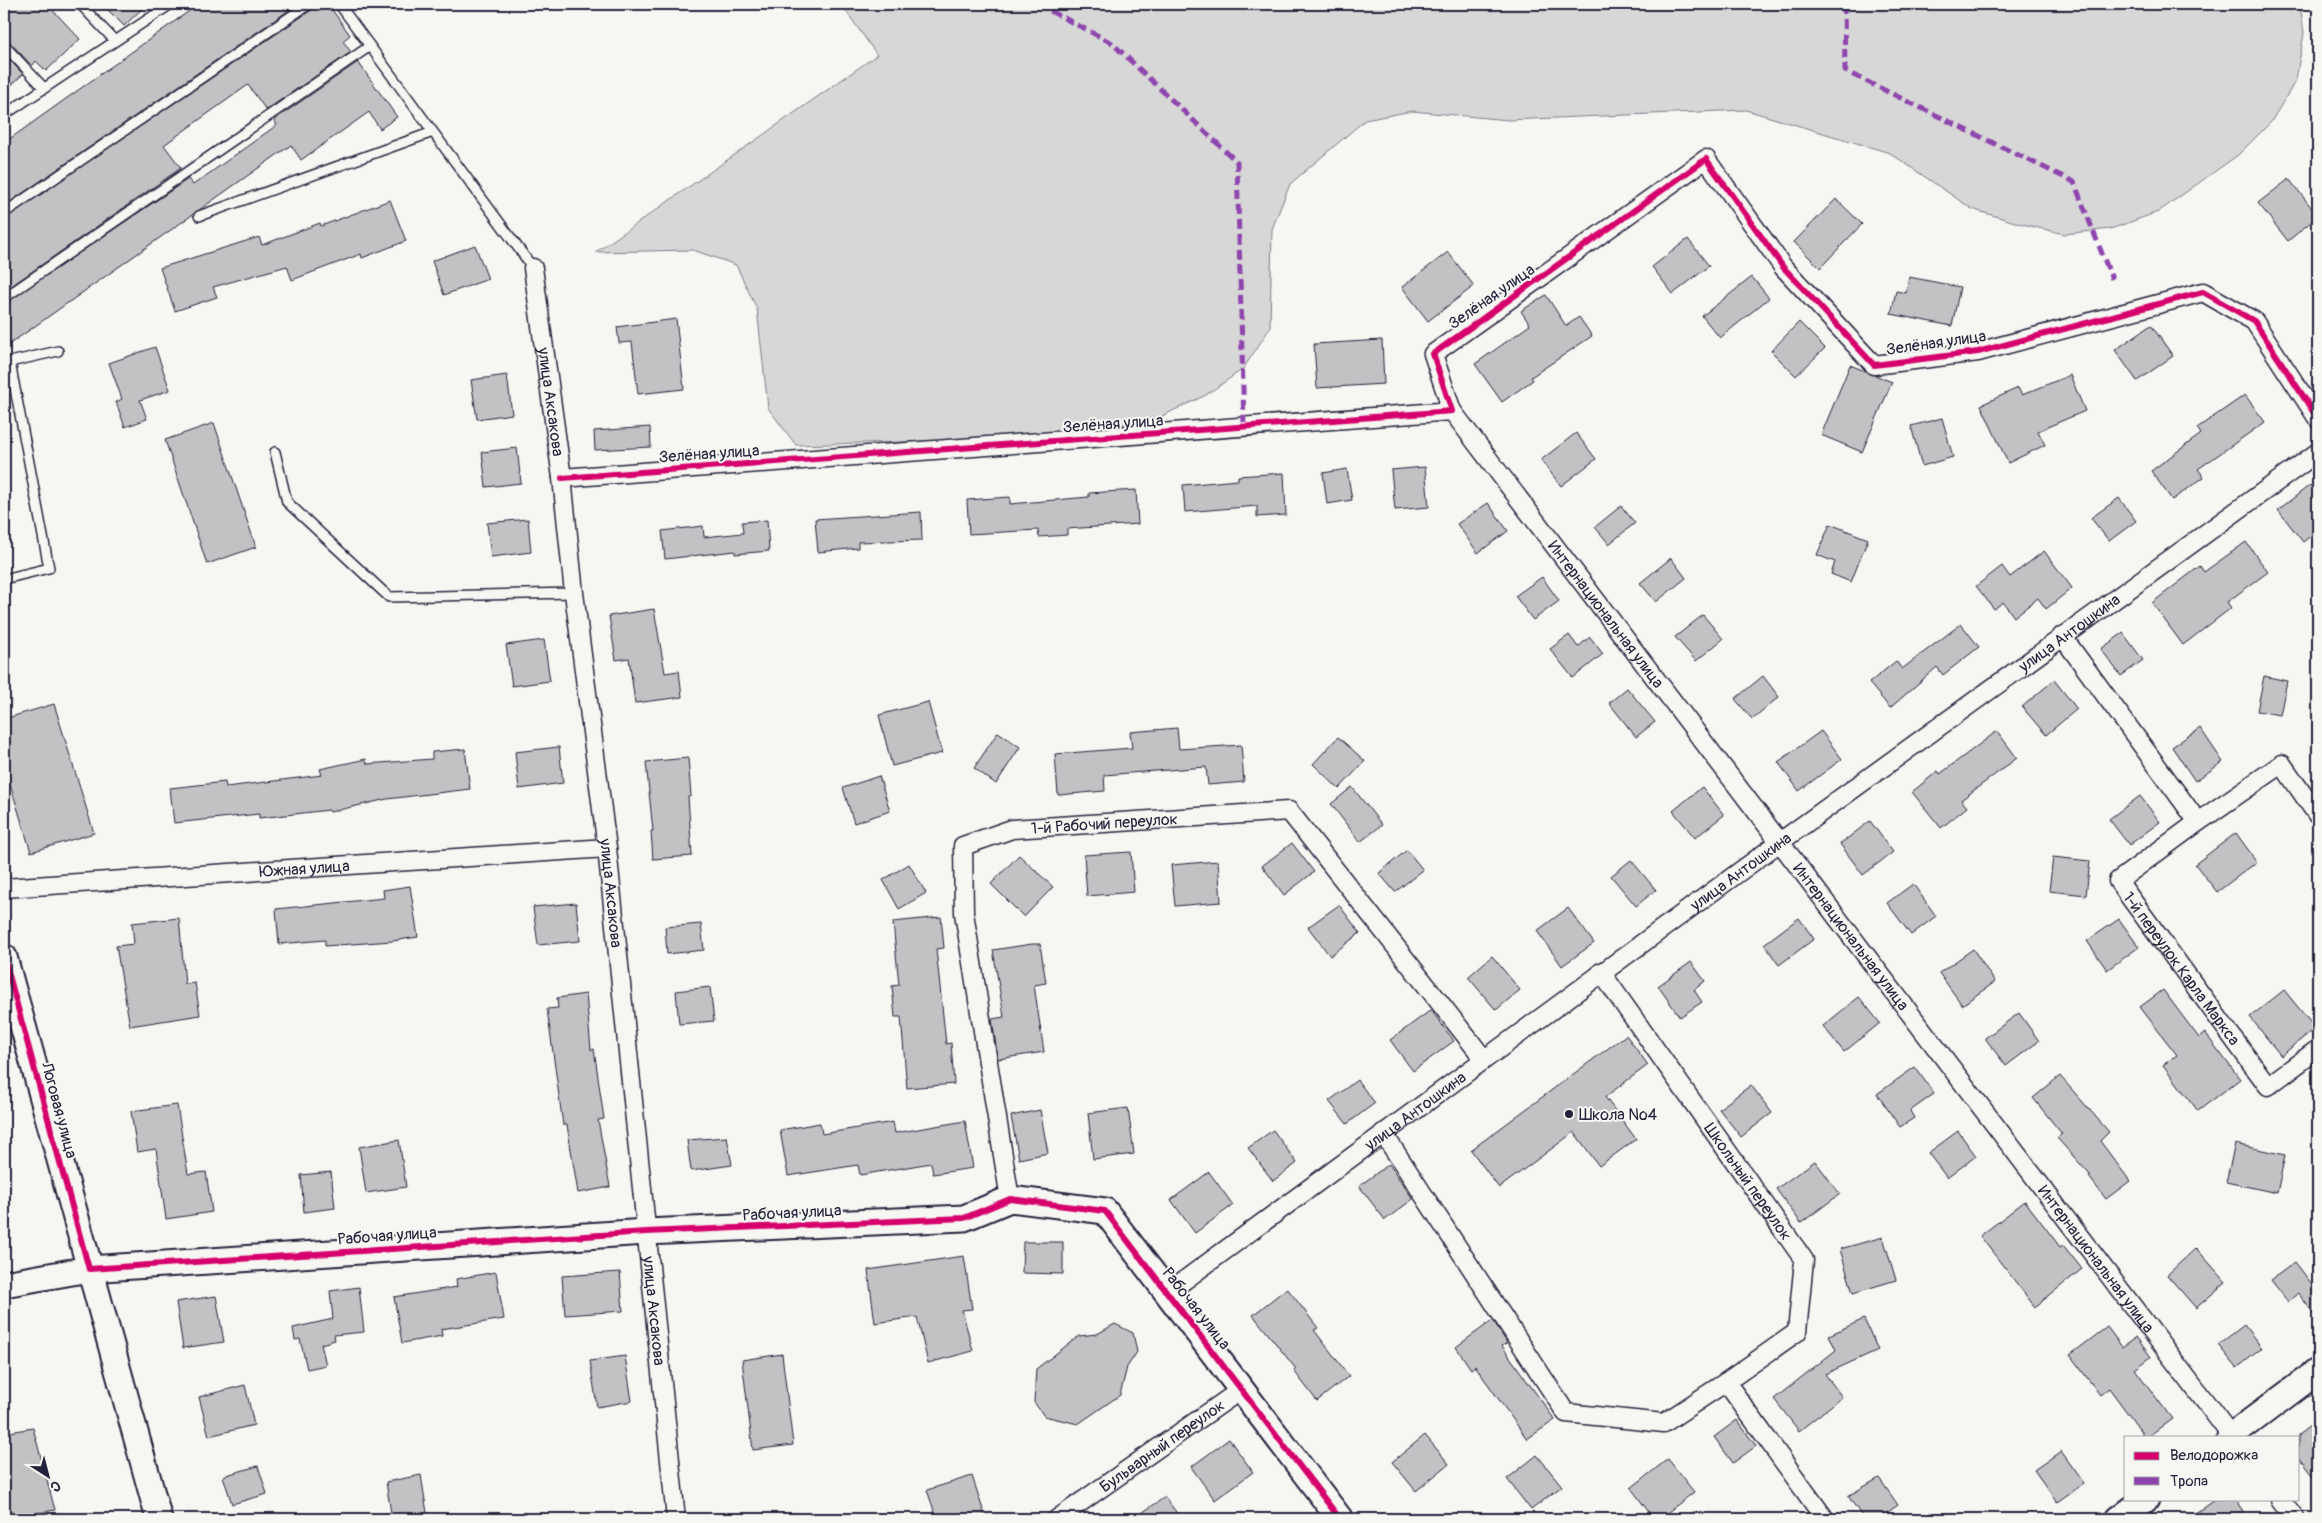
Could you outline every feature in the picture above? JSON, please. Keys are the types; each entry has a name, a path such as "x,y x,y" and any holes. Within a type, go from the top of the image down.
{"street":[{"name":"Зелёная улица","path":"562,478 1452,411 1433,354 1706,159 1783,267 1874,365 1978,352 2203,292 2254,321 2318,419"},
{"name":"улица Аксакова","path":"533,268 562,478 574,593 607,848 676,1519"},
{"name":"Интернациональная улица","path":"1452,411 2231,1436"},
{"name":"улица Антошкина","path":"1167,1293 1601,972 2318,452"},
{"path":"2062,636 2198,822"},
{"name":"1-й переулок Карла Маркса","path":"2318,816 2282,764 2198,822 2118,881 2268,1086 2318,1049"},
{"name":"1-й Рабочий переулок","path":"1010,1199 964,913 963,846 1012,829 1289,811 1484,1059"},
{"name":"Южная улица","path":"4,888 607,848"},
{"name":"Логовая улица","path":"4,957 159,1519"},
{"name":"Школьный переулок","path":"1383,1134 1566,1413 1664,1422 1726,1382 1797,1332 1804,1260 1601,972"},
{"name":"Рабочая улица","path":"4,1284 89,1269 646,1232 964,1218 1010,1199 1105,1211 1340,1519"},
{"path":"2231,1436 2318,1371"},
{"path":"1726,1382 1825,1519"},
{"name":"Бульварный переулок","path":"1057,1519 1242,1389"},
{"path":"2119,1519 2145,1500"},
{"path":"2281,1500 2296,1519"}],"lane":[{"path":"80,4 115,41"},
{"path":"4,114 171,4"},
{"path":"4,213 309,4"},
{"path":"339,4 533,268"},
{"path":"4,45 44,88"},
{"path":"4,298 370,46"},
{"path":"198,216 433,132"},
{"path":"4,579 50,568 7,363 58,351"},
{"path":"275,452 287,502 389,598 574,593"}],"shaded area":[{"path":"841,4 2300,4 2304,33 2296,80 2271,122 2238,155 2158,212 2111,229 2064,234 1972,209 1890,153 1746,110 1508,120 1412,111 1365,120 1290,184 1272,229 1270,328 1243,369 1206,395 1162,416 1068,437 796,445 768,408 757,309 736,265 693,250 596,252 877,55"}],"building":[{"path":"4,4 47,4 80,39 46,71 36,61 32,66 9,41 4,39"},
{"path":"102,4 147,4 124,26"},
{"path":"199,4 298,4 4,206 4,143"},
{"path":"315,4 328,4 350,35 343,41 351,52 266,110 248,85 164,145 181,168 4,291 4,219 313,9"},
{"path":"4,54 23,74 4,92"},
{"path":"358,62 397,117 380,129 369,112 301,160 291,145 4,348 4,304 188,179 193,185 277,125 274,120"},
{"path":"2289,179 2318,216 2288,241 2258,203"},
{"path":"1836,199 1862,224 1820,268 1794,242"},
{"path":"390,200 406,241 362,258 361,254 292,280 287,266 213,287 217,297 175,311 160,268 259,237 262,245 320,223 321,226"},
{"path":"1688,239 1709,266 1673,294 1652,267"},
{"path":"475,245 488,279 444,295 432,261"},
{"path":"1448,252 1474,286 1428,321 1402,287"},
{"path":"1752,277 1769,298 1720,338 1702,316"},
{"path":"1909,277 1960,287 1952,326 1891,314 1896,291 1906,293"},
{"path":"1546,295 1566,326 1579,317 1592,336 1531,377 1533,380 1502,402 1475,364 1530,325 1521,311"},
{"path":"676,319 684,389 638,394 632,342 619,343 617,327"},
{"path":"1799,322 1825,348 1796,376 1771,351"},
{"path":"2151,325 2173,356 2137,381 2115,350"},
{"path":"1382,340 1384,384 1317,388 1314,344"},
{"path":"155,347 170,390 140,400 147,419 125,427 116,402 122,399 109,363"},
{"path":"1850,365 1892,382 1862,452 1821,435"},
{"path":"507,375 512,414 477,419 471,380"},
{"path":"2070,375 2085,411 2038,431 2045,445 2008,463 1981,405 2018,388 2022,395"},
{"path":"2245,395 2265,422 2198,469 2204,477 2172,500 2151,471 2201,434 2197,428"},
{"path":"1942,418 1953,457 1922,466 1911,426"},
{"path":"214,423 256,547 207,564 165,440"},
{"path":"650,427 651,447 595,450 594,431"},
{"path":"1576,433 1596,459 1561,486 1541,460"},
{"path":"517,448 521,483 486,487 482,452"},
{"path":"1425,467 1429,507 1395,510 1391,470"},
{"path":"1347,469 1352,500 1327,504 1323,473"},
{"path":"1284,473 1286,515 1257,517 1257,506 1185,512 1183,485 1238,480 1238,476"},
{"path":"2310,485 2318,494 2318,530 2303,542 2278,510"},
{"path":"1136,490 1138,524 1067,529 1067,535 1039,537 1038,530 969,534 967,500 1010,497 1010,504 1089,497 1089,493"},
{"path":"2119,498 2136,521 2109,541 2091,518"},
{"path":"1488,503 1508,531 1478,553 1457,524"},
{"path":"1621,506 1635,523 1609,544 1595,527"},
{"path":"921,512 922,540 858,542 858,548 818,552 815,519"},
{"path":"528,519 531,552 491,557 487,523"},
{"path":"767,520 769,551 735,554 735,551 665,559 662,531 703,526 704,537 743,533 742,522"},
{"path":"1830,524 1868,539 1851,582 1831,574 1835,562 1817,555"},
{"path":"2246,542 2268,572 2227,602 2231,608 2183,645 2152,603 2200,566 2204,572"},
{"path":"2044,551 2072,588 2046,609 2038,598 2014,617 2003,602 1994,609 1976,586 2002,566 2010,577"},
{"path":"1671,558 1686,578 1656,602 1640,583"},
{"path":"1542,577 1559,601 1533,620 1515,596"},
{"path":"654,609 665,673 679,671 682,697 635,703 629,658 616,660 609,616"},
{"path":"1703,615 1723,639 1696,661 1675,637"},
{"path":"1961,624 1979,647 1943,675 1937,667 1890,708 1869,683 1896,661 1902,669"},
{"path":"2123,633 2143,660 2121,676 2101,649"},
{"path":"1569,635 1578,647 1590,637 1603,654 1573,678 1550,649"},
{"path":"544,640 550,681 512,686 506,645"},
{"path":"1763,676 1779,697 1752,719 1735,699"},
{"path":"2264,676 2287,681 2280,715 2257,711"},
{"path":"2054,680 2077,709 2046,735 2022,707"},
{"path":"1627,688 1655,722 1636,737 1609,703"},
{"path":"928,702 942,753 892,766 879,715"},
{"path":"54,704 94,833 31,852 4,765 4,719"},
{"path":"1177,728 1179,749 1241,745 1244,782 1208,785 1206,767 1104,775 1105,791 1058,795 1055,754 1132,748 1130,732"},
{"path":"2200,728 2223,762 2195,781 2172,747"},
{"path":"1821,731 1842,759 1799,791 1778,762"},
{"path":"1997,731 2017,758 1961,800 1967,807 1941,828 1912,792 1938,771 1940,774"},
{"path":"998,732 1020,747 996,784 974,768"},
{"path":"1338,737 1365,761 1339,789 1313,764"},
{"path":"559,747 563,783 519,789 515,752"},
{"path":"465,749 470,789 387,799 330,812 329,810 259,818 259,814 174,823 170,788 225,782 226,787 322,775 320,769 366,759 367,764 432,759 432,752"},
{"path":"688,758 691,796 688,797 692,856 653,859 651,831 653,831 646,762"},
{"path":"879,776 890,811 854,823 843,788"},
{"path":"1352,787 1382,825 1360,842 1331,804"},
{"path":"1702,787 1724,815 1695,838 1673,811"},
{"path":"2140,796 2160,822 2129,845 2109,819"},
{"path":"1870,821 1893,852 1863,875 1840,844"},
{"path":"2236,833 2257,862 2217,892 2195,864"},
{"path":"1292,843 1314,872 1284,895 1262,866"},
{"path":"1407,850 1423,870 1395,892 1379,873"},
{"path":"1131,852 1134,892 1087,896 1084,855"},
{"path":"1019,855 1053,887 1024,917 991,884"},
{"path":"2053,857 2090,861 2086,895 2049,891"},
{"path":"1631,860 1656,890 1636,906 1611,876"},
{"path":"1218,861 1221,902 1175,906 1171,865"},
{"path":"909,864 926,893 899,909 883,880"},
{"path":"1913,884 1936,916 1911,935 1887,903"},
{"path":"410,886 418,937 325,946 325,940 279,944 276,909 384,898 383,890"},
{"path":"576,903 580,941 538,945 533,907"},
{"path":"1339,905 1360,933 1330,956 1308,927"},
{"path":"1568,908 1594,943 1562,966 1537,931"},
{"path":"941,917 944,948 936,949 946,1044 951,1043 954,1084 907,1088 901,1017 895,1017 892,986 899,985 893,922"},
{"path":"179,918 185,984 195,983 200,1015 130,1026 116,946 134,944 132,923"},
{"path":"1799,918 1814,939 1779,965 1764,944"},
{"path":"2119,919 2139,947 2107,970 2087,941"},
{"path":"701,924 704,950 667,954 665,927"},
{"path":"1040,944 1046,983 1034,985 1044,1052 998,1059 992,1019 1004,1017 993,950"},
{"path":"1973,949 1995,982 1962,1005 1939,973"},
{"path":"1492,956 1520,990 1496,1010 1468,977"},
{"path":"1691,962 1705,981 1694,990 1702,1002 1680,1017 1658,986"},
{"path":"710,987 714,1021 679,1024 676,991"},
{"path":"2163,990 2199,1038 2205,1033 2240,1079 2198,1111 2163,1065 2177,1055 2140,1007"},
{"path":"2284,990 2315,1028 2281,1056 2250,1017"},
{"path":"586,994 591,1050 594,1049 604,1119 598,1120 610,1187 578,1193 567,1125 563,1125 547,1009 558,1008 557,998"},
{"path":"1859,997 1880,1023 1844,1052 1823,1026"},
{"path":"1431,1010 1454,1041 1413,1071 1390,1040"},
{"path":"2019,1013 2039,1041 2006,1066 1985,1038"},
{"name":"Школа №4","path":"1626,1035 1648,1065 1605,1097 1636,1139 1599,1166 1574,1132 1499,1188 1471,1150"},
{"path":"1915,1067 1934,1094 1910,1111 1914,1118 1900,1127 1877,1094"},
{"path":"2060,1076 2109,1132 2100,1141 2130,1181 2106,1199 2089,1177 2091,1176 2057,1138 2062,1134 2033,1098"},
{"path":"1357,1080 1375,1103 1347,1124 1329,1101"},
{"path":"1751,1085 1772,1113 1741,1137 1719,1109"},
{"path":"177,1105 188,1174 206,1172 212,1212 166,1219 156,1149 137,1152 131,1111"},
{"path":"1128,1108 1134,1154 1093,1159 1088,1113"},
{"path":"1040,1110 1048,1153 1019,1159 1011,1116"},
{"path":"965,1121 973,1168 933,1174 931,1163 860,1175 858,1165 788,1176 780,1130 820,1123 822,1134 893,1122 895,1133"},
{"path":"1273,1130 1297,1163 1273,1181 1248,1148"},
{"path":"1958,1131 1976,1156 1947,1178 1928,1153"},
{"path":"727,1137 732,1165 691,1171 687,1140"},
{"path":"399,1140 406,1187 366,1193 359,1147"},
{"path":"2235,1144 2285,1155 2277,1193 2226,1182"},
{"path":"1815,1161 1840,1194 1801,1223 1776,1189"},
{"path":"1389,1164 1413,1199 1385,1220 1359,1186"},
{"path":"331,1172 335,1208 304,1212 301,1175"},
{"path":"1209,1172 1233,1205 1195,1233 1171,1200"},
{"path":"2025,1201 2060,1247 2063,1245 2082,1269 2035,1307 1980,1236"},
{"path":"1883,1237 1896,1280 1853,1293 1840,1249"},
{"path":"1023,1242 1063,1242 1063,1274 1022,1273"},
{"path":"2196,1248 2226,1282 2196,1308 2167,1275"},
{"path":"964,1256 972,1309 962,1310 973,1351 928,1363 917,1317 875,1323 868,1270"},
{"path":"2295,1262 2318,1292 2318,1319 2298,1293 2288,1302 2271,1280"},
{"path":"496,1272 504,1319 441,1329 442,1336 402,1343 394,1297 457,1287 456,1279"},
{"path":"620,1272 623,1311 565,1315 562,1276"},
{"path":"359,1287 364,1332 334,1335 335,1340 321,1344 326,1365 307,1369 300,1339 295,1340 293,1328 333,1319 330,1291"},
{"path":"1287,1288 1318,1328 1314,1330 1349,1376 1317,1401 1294,1371 1296,1369 1253,1315"},
{"path":"216,1296 224,1342 183,1348 176,1302"},
{"path":"1864,1319 1878,1350 1825,1374 1842,1397 1799,1431 1774,1399 1836,1350 1829,1335"},
{"path":"1493,1320 1507,1343 1502,1346 1555,1420 1527,1439 1475,1366 1471,1369 1456,1347"},
{"path":"1115,1324 1133,1333 1137,1352 1127,1367 1120,1395 1078,1424 1044,1416 1034,1402 1036,1369 1079,1336 1097,1334"},
{"path":"2244,1325 2262,1348 2237,1368 2218,1345"},
{"path":"2107,1327 2122,1347 2136,1337 2151,1357 2135,1369 2172,1419 2148,1436 2144,1436 2109,1388 2100,1395 2070,1355"},
{"path":"782,1354 793,1445 753,1450 742,1360"},
{"path":"625,1356 632,1401 597,1407 590,1361"},
{"path":"245,1385 254,1425 209,1436 199,1397"},
{"path":"1737,1420 1756,1446 1733,1463 1714,1437"},
{"path":"2310,1426 2318,1436 2318,1482 2300,1459 2300,1436 2298,1435"},
{"path":"33,1428 55,1510 4,1519 4,1493 8,1492 4,1475 4,1433"},
{"path":"1425,1435 1449,1464 1416,1491 1392,1462"},
{"path":"1229,1439 1253,1472 1215,1500 1191,1467"},
{"path":"2061,1451 2084,1483 2057,1502 2034,1470"},
{"path":"1537,1455 1562,1486 1531,1510 1507,1479"},
{"path":"1668,1459 1694,1492 1659,1519 1654,1519 1631,1488"},
{"path":"258,1466 267,1494 232,1504 223,1476"},
{"path":"421,1475 428,1519 392,1519 386,1482"},
{"path":"972,1476 986,1519 937,1519 927,1490"},
{"path":"1879,1478 1898,1505 1878,1519 1864,1519 1848,1496"},
{"path":"1165,1497 1181,1519 1133,1519"},
{"path":"2214,1500 2236,1500 2244,1512 2234,1519 2187,1519"}],"marked path":[{"path":"1037,4 1112,43 1237,162 1244,427"},
{"path":"1844,4 1845,71 2074,182 2112,279"}],"cycle path":[{"path":"562,478 1452,411 1433,354 1706,159 1783,267 1874,365 1978,352 2203,292 2254,321 2318,419"},
{"path":"4,957 89,1269 646,1232 964,1218 1010,1199 1105,1211 1340,1519"}],"place":[{"name":"Школа №4","path":"1569,1114"}]}
